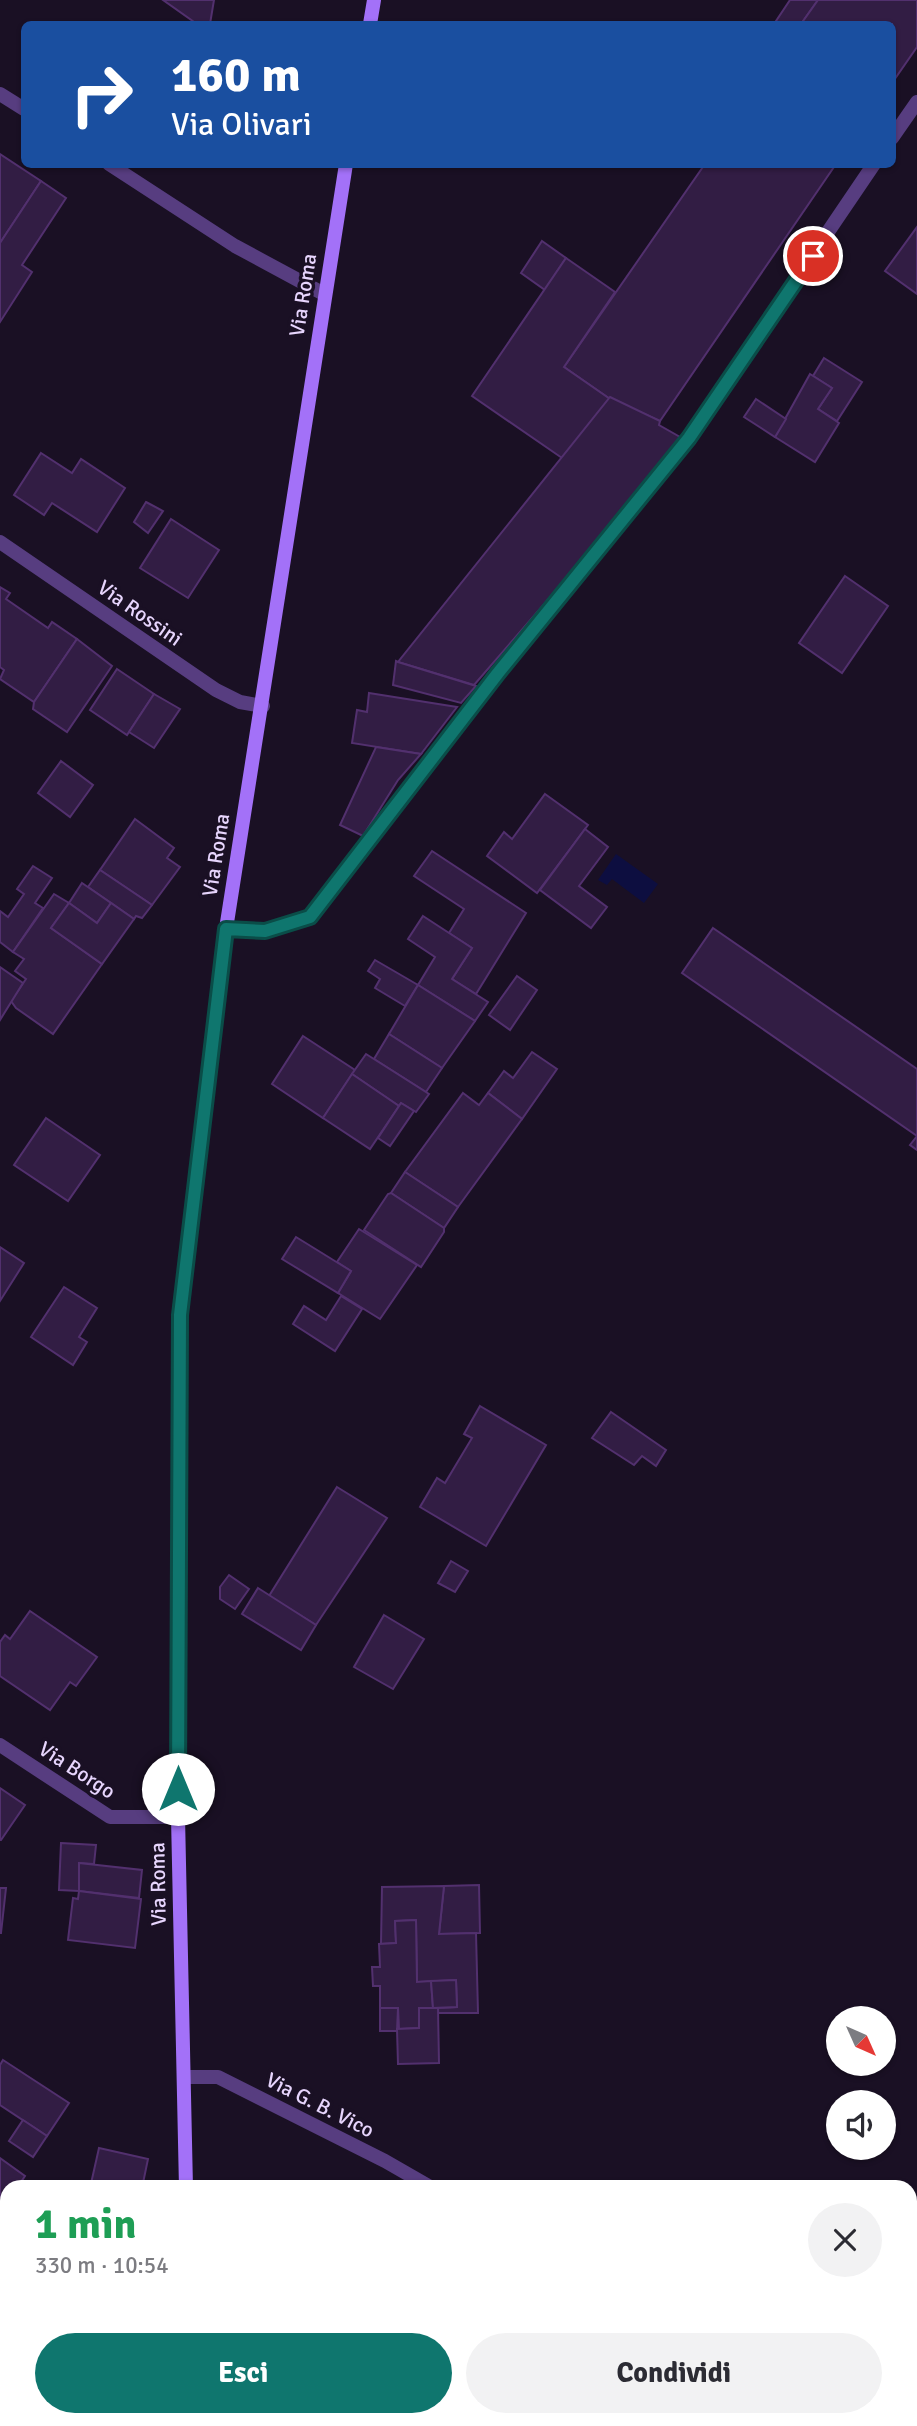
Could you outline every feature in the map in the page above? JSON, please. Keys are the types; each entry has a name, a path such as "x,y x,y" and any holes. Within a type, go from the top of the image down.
{"main road":[{"path":"370,21 374,0"},
{"name":"Via Roma","path":"186,2180 178,1816 180,1315 226,929 345,168"}],"street":[{"path":"0,94 21,108"},
{"path":"896,132 917,102"},
{"path":"115,168 235,246 324,294"},
{"path":"226,929 265,931 310,917 498,673 689,438 871,168"},
{"name":"Via Rossini","path":"0,541 216,690 240,702 263,706"},
{"name":"Via Borgo","path":"0,1745 110,1817 178,1816"},
{"name":"Via G. B. Vico","path":"184,2077 218,2077 418,2180"}],"shaded area":[{"path":"616,854 658,884 644,903 612,879 607,885 598,880"}],"building":[{"path":"163,0 214,0 210,21 193,21"},
{"path":"790,0 818,0 803,21 776,21"},
{"path":"818,0 917,0 917,47 896,77 896,21 803,21"},
{"path":"0,154 41,181 0,243"},
{"path":"702,168 833,168 660,421 610,399 564,367"},
{"path":"41,181 66,198 22,265 32,272 0,322 0,243"},
{"path":"917,227 917,294 885,271"},
{"path":"542,241 566,258 545,290 521,273"},
{"path":"566,258 615,292 564,367 610,399 562,458 472,396"},
{"path":"824,358 862,382 837,421 818,409 832,388 813,376"},
{"path":"810,374 832,388 818,409 839,423 815,462 775,437"},
{"path":"610,397 660,421 659,425 680,437 585,557 474,685 398,662"},
{"path":"756,399 786,419 775,437 744,417"},
{"path":"41,453 72,473 81,459 125,488 97,532 52,503 44,515 14,495"},
{"path":"146,502 163,511 148,533 134,522"},
{"path":"171,519 219,550 188,598 140,568"},
{"path":"845,576 888,606 842,673 799,643"},
{"path":"0,587 10,593 6,599 48,628 52,622 77,639 34,702 0,679 4,670 0,667"},
{"path":"77,639 112,666 67,732 33,709 34,702"},
{"path":"396,661 476,686 461,703 393,685"},
{"path":"117,669 154,694 127,735 90,710"},
{"path":"369,693 457,707 421,754 352,743 357,710 367,712"},
{"path":"154,694 180,709 154,748 129,732"},
{"path":"376,747 421,754 398,780 363,836 340,825"},
{"path":"61,761 93,785 70,817 38,793"},
{"path":"545,794 588,825 537,893 487,856 504,832 512,839"},
{"path":"135,819 174,848 167,858 180,867 152,905 100,870"},
{"path":"585,829 608,847 579,886 607,907 591,928 540,890"},
{"path":"432,851 526,913 476,994 452,979 472,948 449,933 464,909 414,876"},
{"path":"33,866 52,878 35,903 43,908 13,952 0,942 0,911 8,917 24,894 17,889"},
{"path":"100,870 152,905 142,918 136,916 134,919 88,887"},
{"path":"82,883 111,903 97,923 69,903"},
{"path":"54,894 69,903 51,928 102,964 53,1034 16,1008 11,1001 26,979 15,971 24,959 13,952"},
{"path":"69,903 97,923 111,903 134,919 102,964 51,928"},
{"path":"423,916 472,948 452,979 488,1002 475,1021 418,985 435,957 408,939"},
{"path":"713,928 917,1069 917,1136 682,973"},
{"path":"375,960 418,985 405,1006 375,988 380,979 368,971"},
{"path":"0,967 23,983 0,1020"},
{"path":"517,976 537,990 510,1030 489,1015"},
{"path":"418,985 475,1021 442,1068 389,1034"},
{"path":"389,1034 442,1068 426,1092 374,1059"},
{"path":"303,1036 355,1070 323,1118 272,1084"},
{"path":"532,1052 557,1069 522,1119 488,1093 504,1071 513,1078"},
{"path":"366,1054 429,1094 416,1112 401,1103 399,1106 352,1074"},
{"path":"352,1074 399,1106 370,1149 323,1118"},
{"path":"463,1093 479,1105 488,1093 522,1119 458,1207 405,1172"},
{"path":"401,1103 414,1111 390,1146 378,1138"},
{"path":"46,1118 100,1155 68,1201 14,1165"},
{"path":"917,1136 917,1150 910,1145"},
{"path":"405,1172 458,1207 444,1228 391,1193"},
{"path":"391,1193 444,1228 421,1267 364,1230"},
{"path":"359,1229 417,1265 380,1319 338,1293 351,1271 337,1262"},
{"path":"296,1237 351,1271 338,1293 282,1259"},
{"path":"0,1247 24,1263 0,1301"},
{"path":"64,1287 97,1308 79,1337 87,1342 73,1365 31,1337"},
{"path":"341,1296 362,1309 335,1351 293,1324 304,1306 326,1320"},
{"path":"480,1406 546,1445 486,1546 420,1507 437,1478 445,1483 472,1438 464,1434"},
{"path":"611,1412 666,1450 656,1466 642,1456 634,1465 592,1438"},
{"path":"337,1487 387,1518 316,1625 269,1596"},
{"path":"451,1561 468,1571 455,1592 438,1583"},
{"path":"229,1575 249,1589 235,1609 220,1599 220,1587"},
{"path":"258,1588 316,1625 301,1650 242,1614"},
{"path":"30,1611 97,1657 76,1686 70,1682 50,1710 0,1676 0,1642 5,1635 10,1639"},
{"path":"384,1615 424,1639 393,1689 354,1667"},
{"path":"0,1788 25,1805 1,1840 0,1840"},
{"path":"61,1843 96,1845 94,1864 79,1863 79,1891 59,1890"},
{"path":"79,1863 142,1870 139,1898 79,1891"},
{"path":"479,1885 480,1933 439,1934 444,1886"},
{"path":"444,1886 439,1934 476,1933 478,2013 438,2013 438,2008 457,2007 456,1980 417,1982 416,1920 395,1921 396,1943 381,1944 382,1887"},
{"path":"0,1888 6,1888 1,1933 0,1933"},
{"path":"79,1891 141,1899 135,1948 68,1940 73,1898 78,1899"},
{"path":"416,1920 417,1982 431,1981 433,2008 419,2008 419,2028 399,2029 398,2008 380,2008 380,1986 373,1986 372,1967 380,1967 379,1944 396,1943 395,1921"},
{"path":"456,1980 457,2007 433,2008 431,1981"},
{"path":"380,2008 398,2008 397,2031 380,2031"},
{"path":"419,2008 438,2008 439,2063 398,2064 397,2029 419,2028"},
{"path":"3,2060 69,2103 47,2136 0,2105 0,2065"},
{"path":"23,2120 47,2136 33,2157 9,2141"},
{"path":"99,2148 148,2159 144,2180 92,2180"},
{"path":"0,2158 25,2176 22,2180 0,2180"}],"route":[{"path":"178,1789 180,1315 226,929 265,931 310,917 498,673 689,438 813,256"}]}
